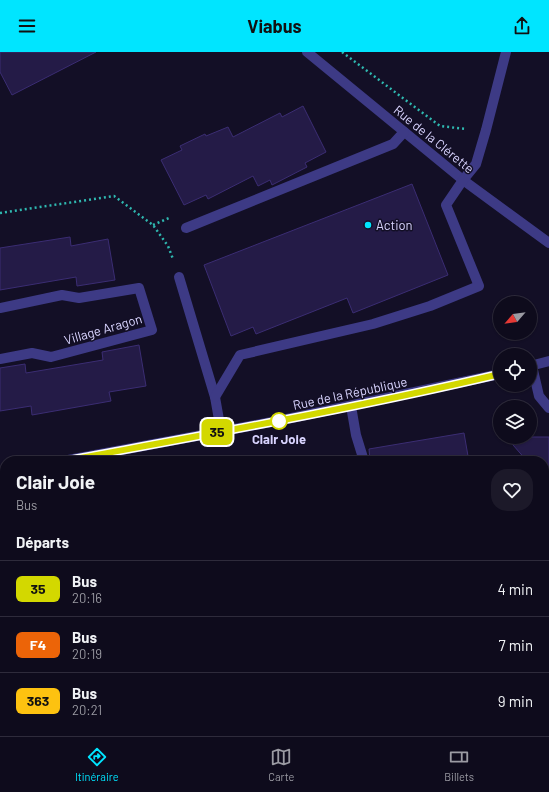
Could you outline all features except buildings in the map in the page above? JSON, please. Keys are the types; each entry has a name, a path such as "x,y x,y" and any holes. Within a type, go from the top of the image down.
{"street":[{"name":"Rue de la Clérette","path":"306,52 463,180 549,243"},
{"path":"214,397 240,355 374,324 430,306 479,286 446,205 476,164 506,52"},
{"path":"186,228 393,144 404,132"},
{"path":"179,277 214,397 221,431"},
{"name":"Village Aragon","path":"0,308 62,295 79,298 139,288 152,330 51,357 32,353 0,359"},
{"path":"537,364 549,361"},
{"name":"Rue de la République","path":"89,456 282,420 493,376"},
{"path":"537,388 539,396 549,408"},
{"path":"351,406 356,435 362,456"}],"path":[{"path":"342,52 440,126 486,130"},
{"path":"0,214 114,196 153,225 168,246 179,277"}],"bus line":[{"name":"35","path":"90,456 298,417 493,376"}],"place":[{"name":"Action","path":"368,225"},
{"name":"Clair Joie","path":"279,421"}]}
